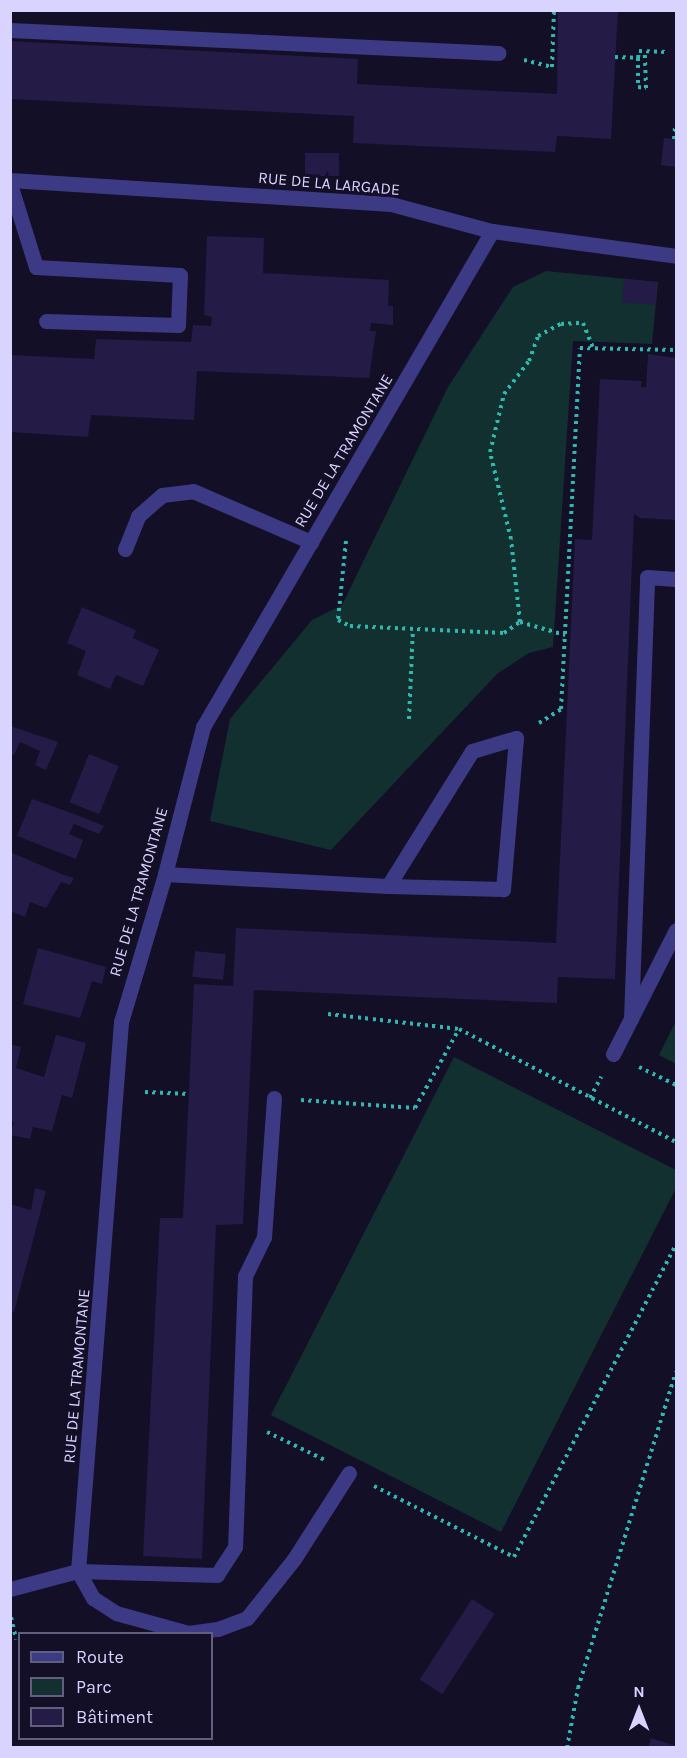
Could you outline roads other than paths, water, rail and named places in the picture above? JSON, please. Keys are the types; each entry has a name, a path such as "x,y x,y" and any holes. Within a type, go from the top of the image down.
{"street":[{"path":"10,30 498,53"},
{"path":"10,182 36,267 180,275 178,325 46,321"},
{"name":"RUE DE LA LARGADE","path":"10,182 391,204 492,231 676,256"},
{"name":"RUE DE LA TRAMONTANE","path":"78,1571 121,1022 165,874 202,727 492,231"},
{"path":"125,549 138,516 162,495 193,491 311,542"},
{"path":"631,1018 647,577 676,579"},
{"path":"165,874 388,886 503,889 516,738 472,751 388,886"},
{"path":"613,1054 676,930"},
{"path":"10,1589 78,1571 217,1575 235,1547 245,1276 264,1237 274,1098"},
{"path":"193,1632 228,1625 247,1618 294,1559 349,1473"},
{"path":"78,1571 93,1598 116,1612 185,1632"}]}
